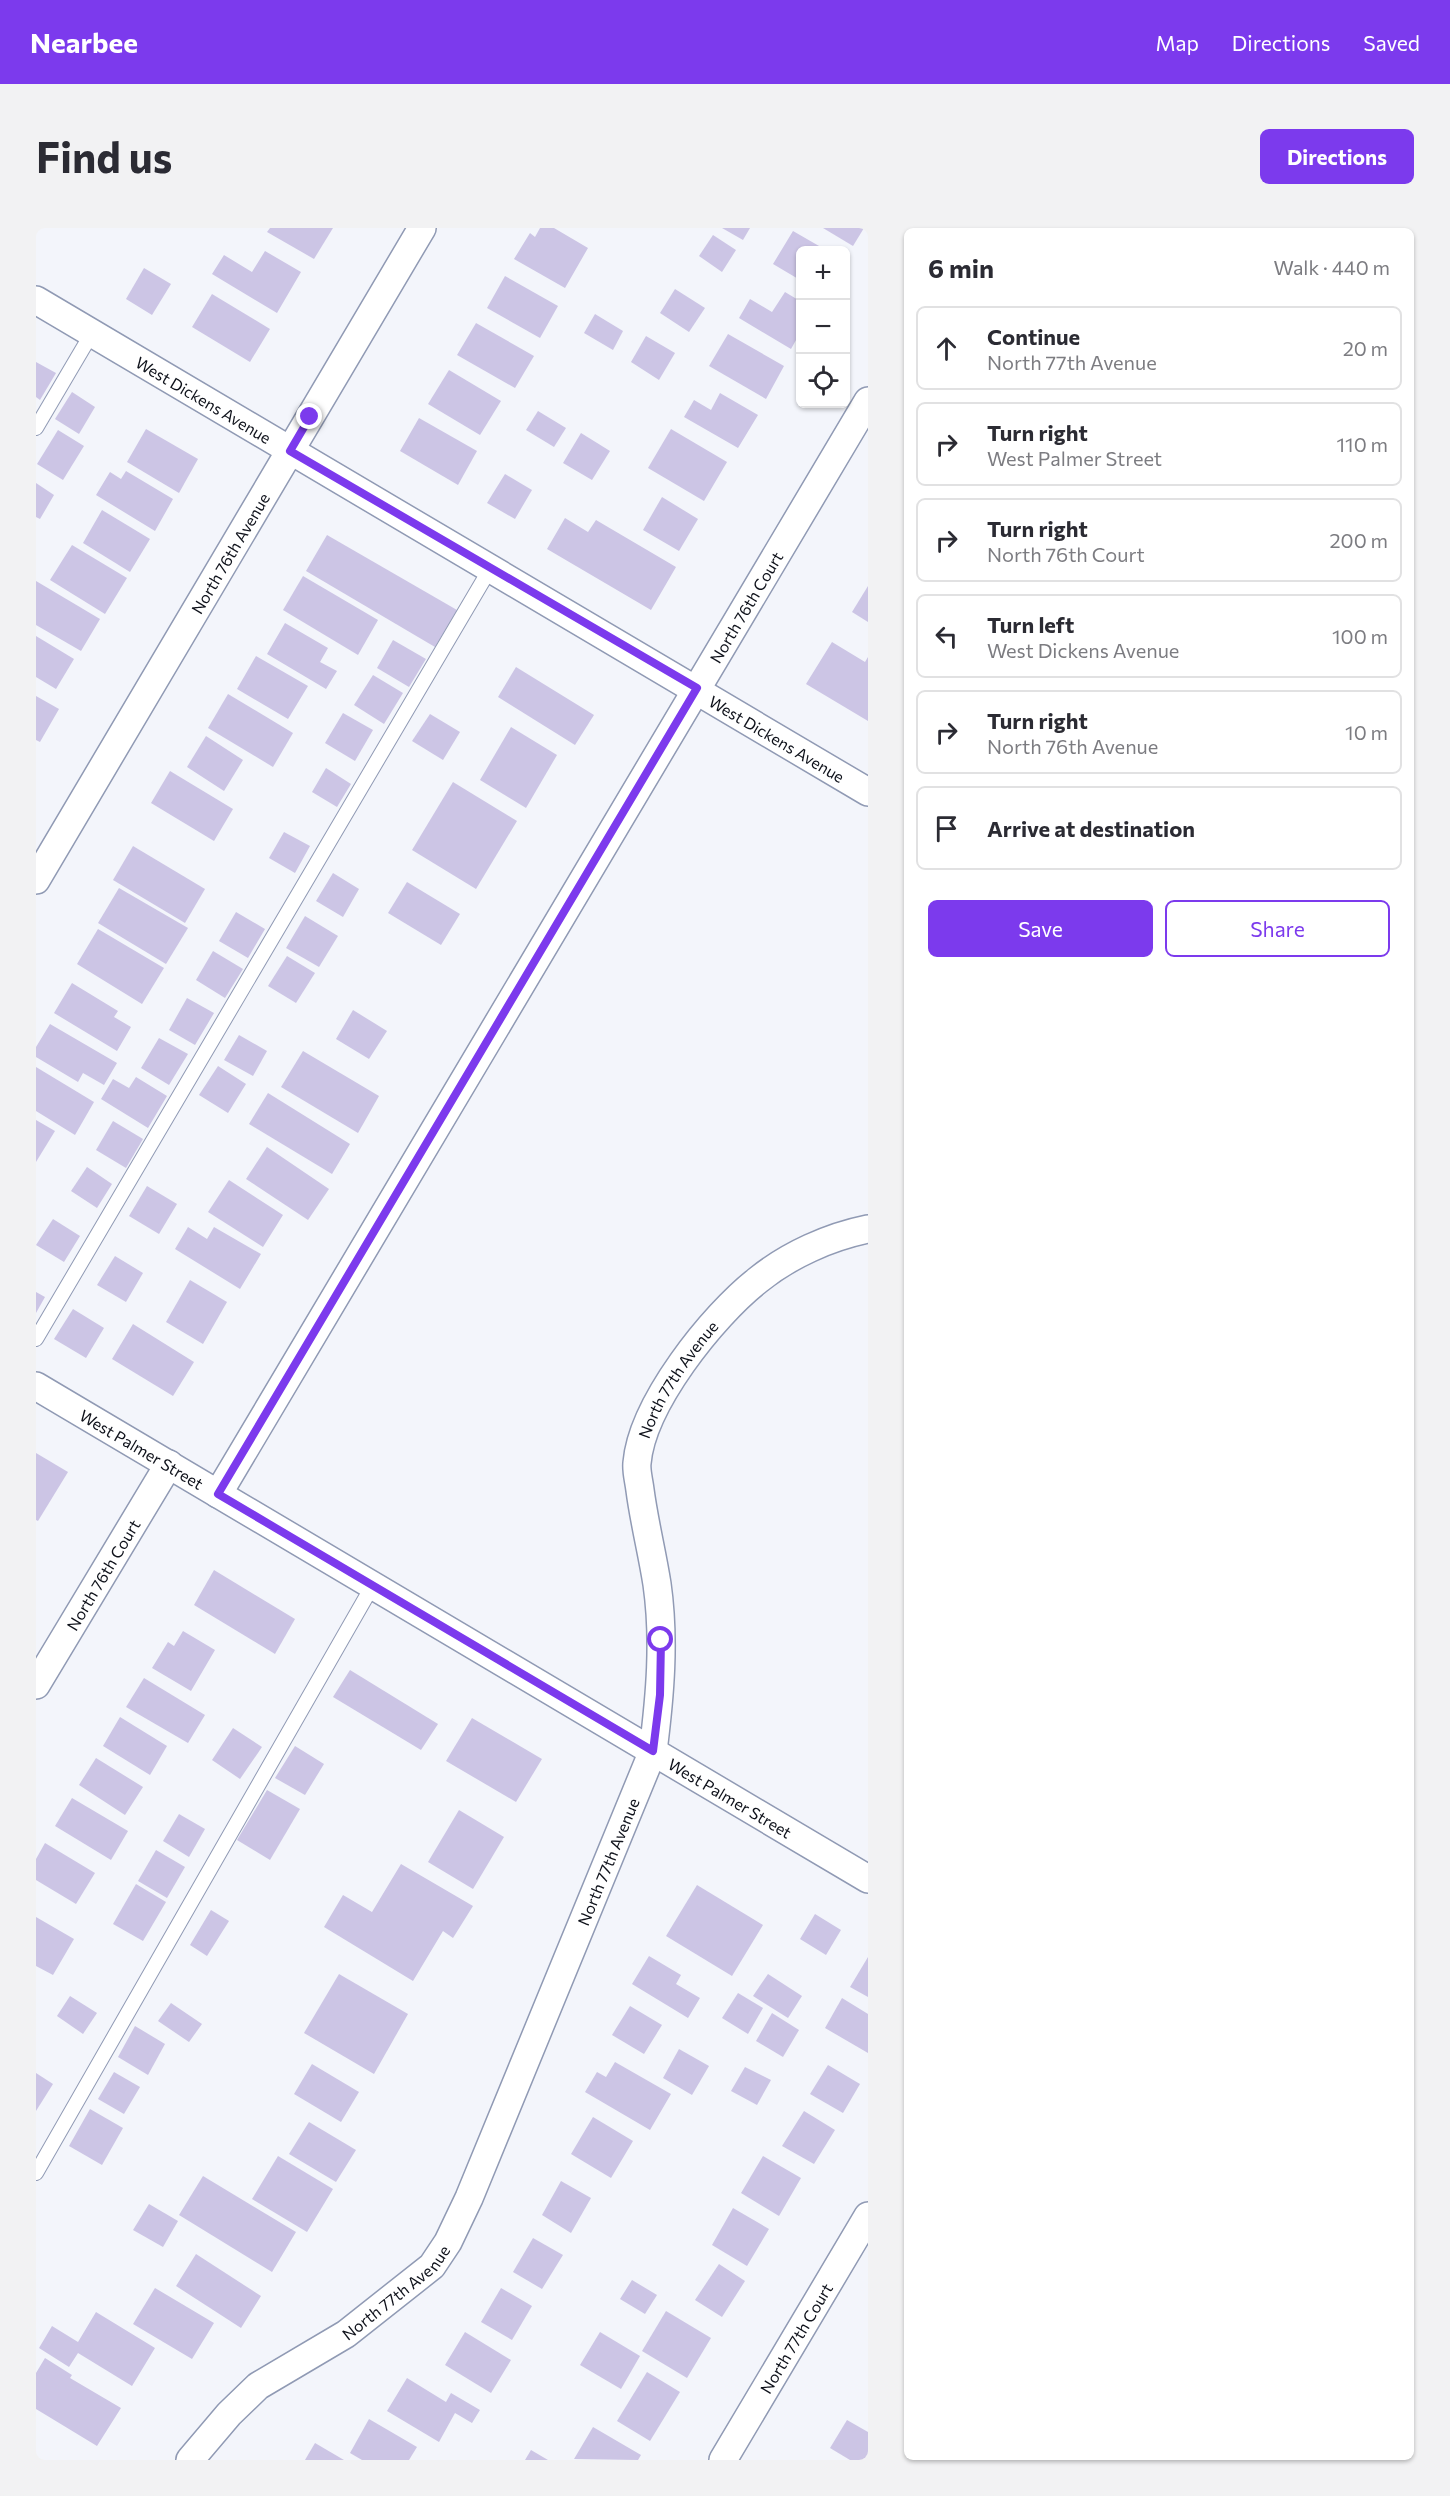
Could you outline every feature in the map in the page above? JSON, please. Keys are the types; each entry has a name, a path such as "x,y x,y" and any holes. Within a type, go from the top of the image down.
{"street":[{"name":"North 76th Avenue","path":"36,880 422,228"},
{"name":"West Dickens Avenue","path":"36,300 490,569 697,688 868,792"},
{"name":"North 76th Court","path":"218,1494 868,401"},
{"name":"North 77th Avenue","path":"190,2460 229,2414 258,2385 346,2334 432,2266 448,2242 474,2187 653,1751 660,1695 661,1640 657,1584 637,1463 648,1425 668,1384 705,1332 758,1280 802,1252 853,1232 868,1229"},
{"name":"West Palmer Street","path":"36,1386 868,1879"},
{"name":"North 76th Court","path":"36,1685 169,1464"},
{"name":"North 77th Court","path":"723,2460 868,2216"}],"lane":[{"path":"36,428 92,333"},
{"path":"36,1339 490,569"},
{"path":"36,2173 373,1585"}],"building":[{"path":"270,228 333,228 314,259 267,232"},
{"path":"540,228 554,228 588,248 565,288 514,259 530,233 535,237"},
{"path":"722,228 750,228 743,240"},
{"path":"823,228 864,228 853,246"},
{"path":"793,231 819,246 796,246 796,278 773,264"},
{"path":"713,235 736,250 722,272 699,256"},
{"path":"265,251 301,272 277,313 212,274 224,255 252,272"},
{"path":"144,268 171,284 152,315 126,299"},
{"path":"505,276 558,306 540,338 487,308"},
{"path":"675,289 705,308 689,332 660,313"},
{"path":"785,292 796,299 796,340 791,349 739,318 750,299 772,312"},
{"path":"212,294 270,329 250,362 192,327"},
{"path":"595,314 623,331 613,350 584,333"},
{"path":"476,323 534,356 515,388 457,355"},
{"path":"728,334 784,366 766,399 709,366"},
{"path":"646,336 675,353 659,380 631,362"},
{"path":"36,362 56,373 40,400 36,397"},
{"path":"449,370 501,401 480,435 428,404"},
{"path":"72,392 95,407 79,434 55,419"},
{"path":"720,393 758,415 738,448 684,417 694,400 711,410"},
{"path":"538,411 566,428 554,447 526,430"},
{"path":"419,418 477,451 458,485 400,451"},
{"path":"146,429 198,459 179,493 127,462"},
{"path":"671,429 727,462 704,501 648,468"},
{"path":"58,430 84,446 63,480 37,464"},
{"path":"581,433 610,451 592,480 563,463"},
{"path":"126,471 173,499 155,531 96,495 110,472 121,479"},
{"path":"505,474 532,490 515,519 487,503"},
{"path":"36,483 54,495 40,519 36,517"},
{"path":"662,497 698,519 679,551 643,530"},
{"path":"102,510 150,539 130,572 83,543"},
{"path":"565,518 588,532 596,520 676,567 651,610 547,549"},
{"path":"327,535 457,610 435,647 306,571"},
{"path":"72,545 127,578 105,614 50,580"},
{"path":"303,576 378,620 358,655 283,610"},
{"path":"36,581 100,619 81,651 36,625"},
{"path":"868,586 868,622 852,612"},
{"path":"285,623 328,648 320,662 337,671 326,689 267,654"},
{"path":"36,636 74,659 56,689 36,677"},
{"path":"393,640 426,659 409,687 377,668"},
{"path":"832,642 865,662 868,657 868,721 806,684"},
{"path":"256,656 308,686 288,719 237,689"},
{"path":"516,667 594,715 575,745 498,697"},
{"path":"373,675 403,693 384,724 354,705"},
{"path":"228,694 293,733 273,767 208,728"},
{"path":"36,696 59,709 40,742 36,740"},
{"path":"343,713 373,730 355,761 325,743"},
{"path":"430,714 460,732 443,760 412,741"},
{"path":"511,727 557,755 526,808 480,780"},
{"path":"206,736 243,760 224,791 187,767"},
{"path":"326,768 351,784 337,807 312,792"},
{"path":"170,771 233,809 214,841 151,803"},
{"path":"453,782 517,821 476,889 412,850"},
{"path":"284,832 310,846 295,873 269,858"},
{"path":"133,846 205,889 185,923 113,880"},
{"path":"333,873 359,889 343,917 316,901"},
{"path":"407,882 460,914 441,945 388,913"},
{"path":"119,888 188,928 166,964 98,923"},
{"path":"236,912 265,929 248,958 219,941"},
{"path":"305,916 338,936 319,967 286,948"},
{"path":"98,929 164,968 142,1004 77,964"},
{"path":"213,951 243,969 225,998 196,980"},
{"path":"287,956 315,973 296,1003 268,986"},
{"path":"72,983 118,1011 114,1017 131,1027 117,1051 54,1013"},
{"path":"187,998 214,1013 195,1045 169,1030"},
{"path":"353,1010 387,1031 369,1059 336,1039"},
{"path":"50,1024 117,1063 104,1085 83,1073 78,1082 36,1057 36,1047"},
{"path":"239,1035 267,1051 253,1076 224,1060"},
{"path":"159,1038 188,1054 169,1085 141,1068"},
{"path":"303,1051 379,1096 358,1133 281,1087"},
{"path":"218,1066 246,1084 228,1113 199,1095"},
{"path":"36,1067 94,1102 75,1135 36,1111"},
{"path":"136,1077 167,1096 148,1128 101,1099 113,1079 129,1088"},
{"path":"268,1093 350,1144 332,1174 249,1124"},
{"path":"36,1120 55,1131 36,1162"},
{"path":"113,1121 143,1139 126,1168 96,1150"},
{"path":"267,1147 329,1189 308,1220 246,1179"},
{"path":"87,1167 112,1184 97,1208 71,1191"},
{"path":"229,1180 283,1215 263,1247 208,1212"},
{"path":"147,1186 177,1204 159,1234 129,1216"},
{"path":"53,1219 80,1236 64,1262 36,1245"},
{"path":"188,1227 207,1239 214,1227 261,1254 240,1289 175,1249"},
{"path":"115,1256 143,1273 126,1302 97,1285"},
{"path":"190,1280 227,1302 203,1344 166,1322"},
{"path":"36,1292 45,1297 36,1313"},
{"path":"73,1309 104,1328 86,1358 54,1339"},
{"path":"133,1324 194,1362 173,1396 112,1359"},
{"path":"36,1453 68,1472 38,1521 36,1520"},
{"path":"214,1570 295,1619 275,1654 194,1605"},
{"path":"183,1631 215,1650 191,1691 152,1668 168,1642 174,1646"},
{"path":"350,1670 438,1724 421,1750 333,1697"},
{"path":"144,1678 205,1715 188,1743 126,1707"},
{"path":"120,1717 167,1746 150,1775 103,1746"},
{"path":"472,1718 542,1759 516,1802 446,1761"},
{"path":"233,1728 262,1747 240,1779 212,1760"},
{"path":"295,1746 324,1764 305,1795 275,1778"},
{"path":"96,1758 143,1787 125,1815 79,1785"},
{"path":"267,1790 300,1809 270,1860 237,1840"},
{"path":"72,1798 128,1831 111,1860 55,1826"},
{"path":"459,1810 504,1837 473,1889 428,1862"},
{"path":"179,1814 205,1829 189,1857 163,1841"},
{"path":"45,1843 95,1873 76,1904 36,1880 36,1859"},
{"path":"156,1850 185,1867 167,1898 138,1881"},
{"path":"401,1864 473,1906 453,1938 443,1931 413,1981 324,1927 343,1895 372,1912"},
{"path":"136,1884 166,1902 143,1941 113,1924"},
{"path":"697,1885 763,1925 732,1976 666,1936"},
{"path":"211,1910 229,1921 207,1956 190,1945"},
{"path":"815,1914 841,1930 826,1955 800,1939"},
{"path":"36,1917 74,1939 53,1975 36,1966"},
{"path":"649,1956 681,1975 676,1984 700,1998 688,2018 632,1984"},
{"path":"868,1957 868,1997 850,1987"},
{"path":"339,1974 408,2014 374,2074 304,2033"},
{"path":"768,1974 802,1996 788,2018 753,1996"},
{"path":"738,1993 763,2008 748,2034 722,2018"},
{"path":"70,1996 97,2013 83,2034 57,2016"},
{"path":"842,1998 868,2014 868,2053 825,2028"},
{"path":"171,2003 202,2024 189,2042 158,2021"},
{"path":"630,2006 662,2025 644,2054 612,2035"},
{"path":"772,2013 799,2030 783,2057 756,2041"},
{"path":"135,2026 165,2044 148,2075 118,2057"},
{"path":"679,2049 709,2066 692,2095 663,2078"},
{"path":"615,2062 671,2094 650,2130 585,2092 597,2072 606,2077"},
{"path":"312,2064 359,2092 341,2122 294,2094"},
{"path":"828,2065 860,2084 843,2113 810,2094"},
{"path":"745,2067 771,2080 757,2105 731,2091"},
{"path":"114,2072 140,2087 124,2114 98,2099"},
{"path":"36,2073 53,2084 36,2111"},
{"path":"90,2109 123,2128 102,2165 69,2146"},
{"path":"804,2111 835,2130 814,2164 782,2146"},
{"path":"593,2117 633,2141 611,2178 571,2154"},
{"path":"309,2122 356,2150 336,2182 289,2154"},
{"path":"278,2156 333,2189 307,2232 252,2199"},
{"path":"763,2156 801,2178 779,2216 741,2193"},
{"path":"203,2176 296,2232 272,2272 179,2215"},
{"path":"561,2181 591,2198 571,2233 542,2215"},
{"path":"149,2204 178,2221 163,2247 133,2230"},
{"path":"733,2208 769,2229 747,2266 712,2245"},
{"path":"533,2238 563,2255 542,2289 513,2272"},
{"path":"196,2254 261,2296 241,2328 176,2286"},
{"path":"719,2264 745,2281 722,2317 695,2300"},
{"path":"632,2280 657,2295 645,2314 620,2299"},
{"path":"155,2288 214,2323 192,2359 133,2324"},
{"path":"501,2288 532,2306 512,2340 481,2322"},
{"path":"666,2311 711,2338 687,2378 642,2351"},
{"path":"96,2312 155,2348 132,2386 78,2353 69,2367 39,2348 52,2326 78,2342"},
{"path":"465,2332 511,2360 491,2393 445,2365"},
{"path":"600,2332 640,2356 621,2389 580,2365"},
{"path":"45,2358 72,2375 70,2378 121,2408 97,2446 36,2409 36,2373"},
{"path":"647,2372 680,2392 650,2441 617,2421"},
{"path":"407,2378 446,2402 451,2393 480,2410 472,2423 455,2413 439,2442 387,2411"},
{"path":"369,2419 417,2447 409,2460 362,2460 350,2453"},
{"path":"847,2420 868,2432 868,2460 850,2460 830,2448"},
{"path":"593,2427 641,2455 638,2460 574,2459"},
{"path":"315,2443 344,2460 305,2460"},
{"path":"531,2450 548,2460 525,2460"}],"route":[{"path":"310,417 290,451 697,688 218,1494 653,1751 660,1695 661,1640"}]}
